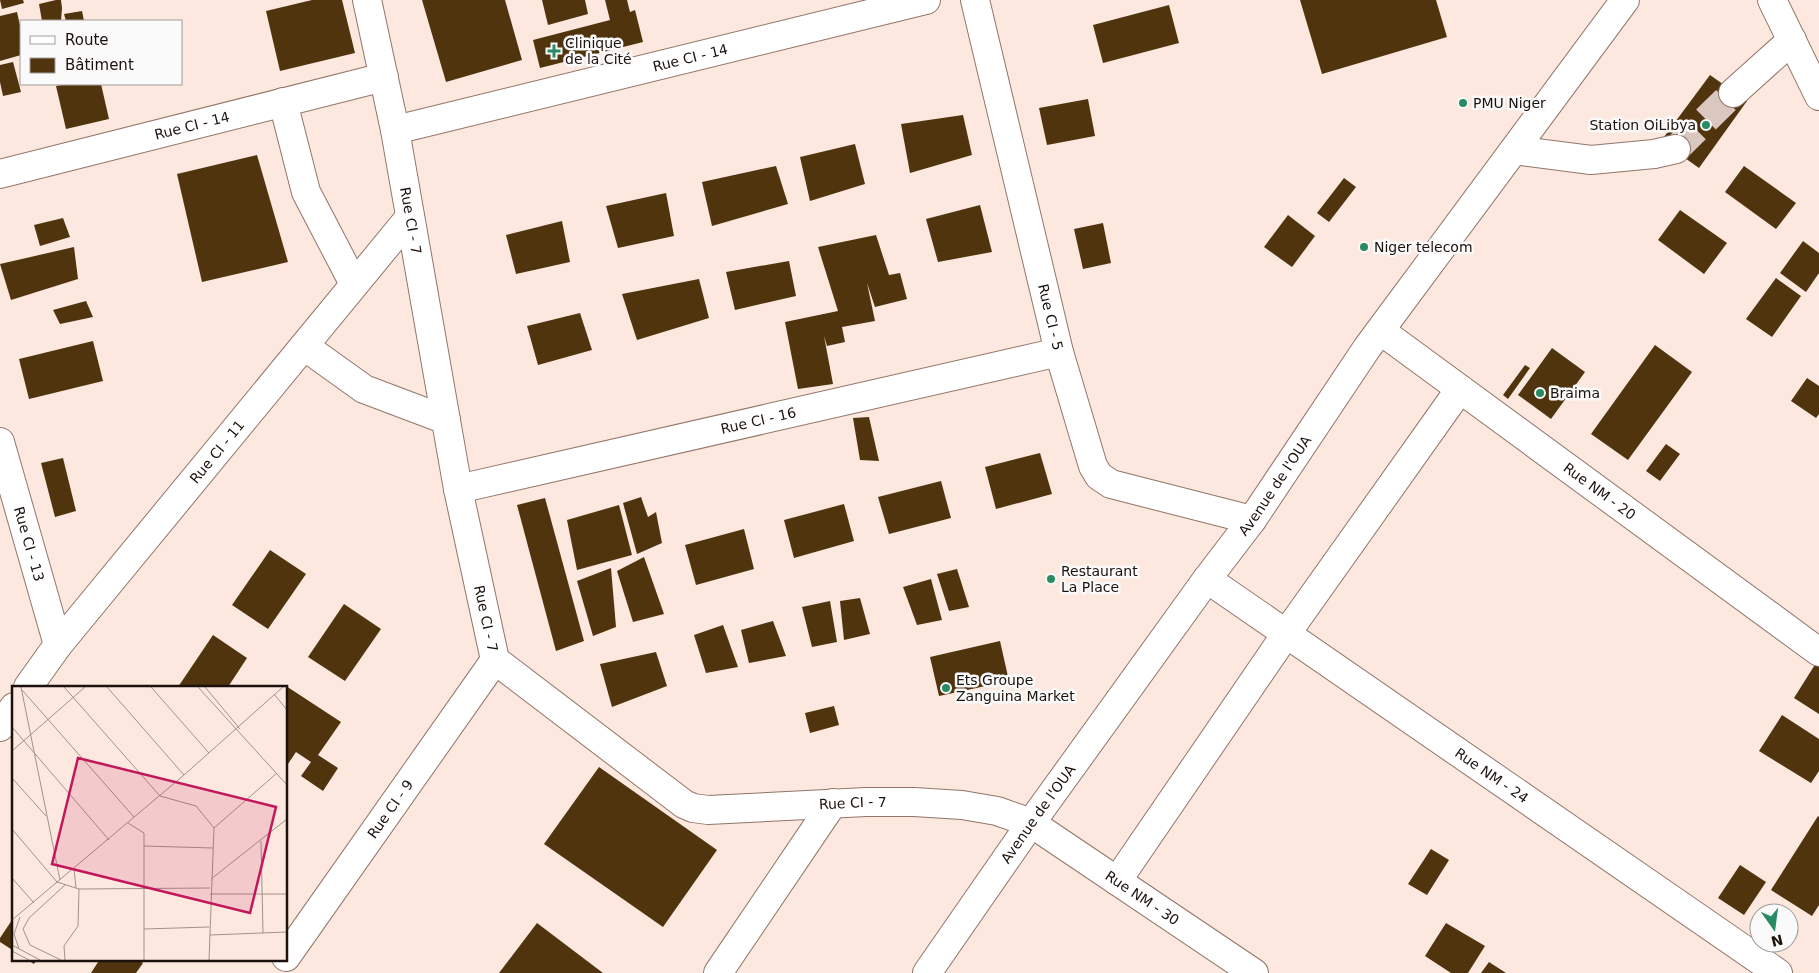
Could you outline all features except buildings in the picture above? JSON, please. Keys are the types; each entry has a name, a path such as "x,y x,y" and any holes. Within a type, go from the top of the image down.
{"street":[{"name":"Rue CI - 7","path":"367,0 395,130 458,489 494,660 684,804 693,808 708,810 833,803 914,802 962,805 997,811 1031,823"},
{"name":"Rue CI - 14","path":"395,130 926,0"},
{"name":"Rue CI - 5","path":"975,0 1059,352 1093,466 1100,476 1111,484 1252,520"},
{"path":"1772,0 1819,96"},
{"name":"Avenue de l'OUA","path":"927,973 1031,823 1207,579 1252,520 1367,348 1621,2"},
{"path":"1733,92 1792,40"},
{"name":"Rue CI - 14","path":"0,174 384,77"},
{"path":"283,102 306,192 354,284"},
{"path":"1514,150 1591,160 1654,154 1676,149"},
{"name":"Rue CI - 11","path":"29,686 58,645 410,217"},
{"name":"Rue NM - 20","path":"1381,331 1819,652"},
{"path":"304,346 364,389 446,420"},
{"name":"Rue CI - 16","path":"458,489 1059,352"},
{"path":"1117,881 1286,634 1460,389"},
{"name":"Rue CI - 13","path":"0,442 58,645"},
{"name":"Rue NM - 24","path":"1207,579 1778,973"},
{"name":"Rue CI - 9","path":"288,955 494,660"},
{"path":"0,727 12,711"},
{"path":"718,973 833,803"},
{"name":"Rue NM - 30","path":"1031,823 1254,973"},
{"name":"Rue CI - 9","path":"275,973 285,960"}],"tunnel":[{"path":"1676,149 1733,93"}],"place":[{"name":"Clinique de la Cité","path":"554,51"},
{"name":"PMU Niger","path":"1463,103"},
{"name":"Station OiLibya","path":"1706,125"},
{"name":"Niger telecom","path":"1364,247"},
{"name":"Braima","path":"1540,393"},
{"name":"Restaurant La Place","path":"1051,579"},
{"name":"Ets Groupe Zanguina Market","path":"946,688"}]}
